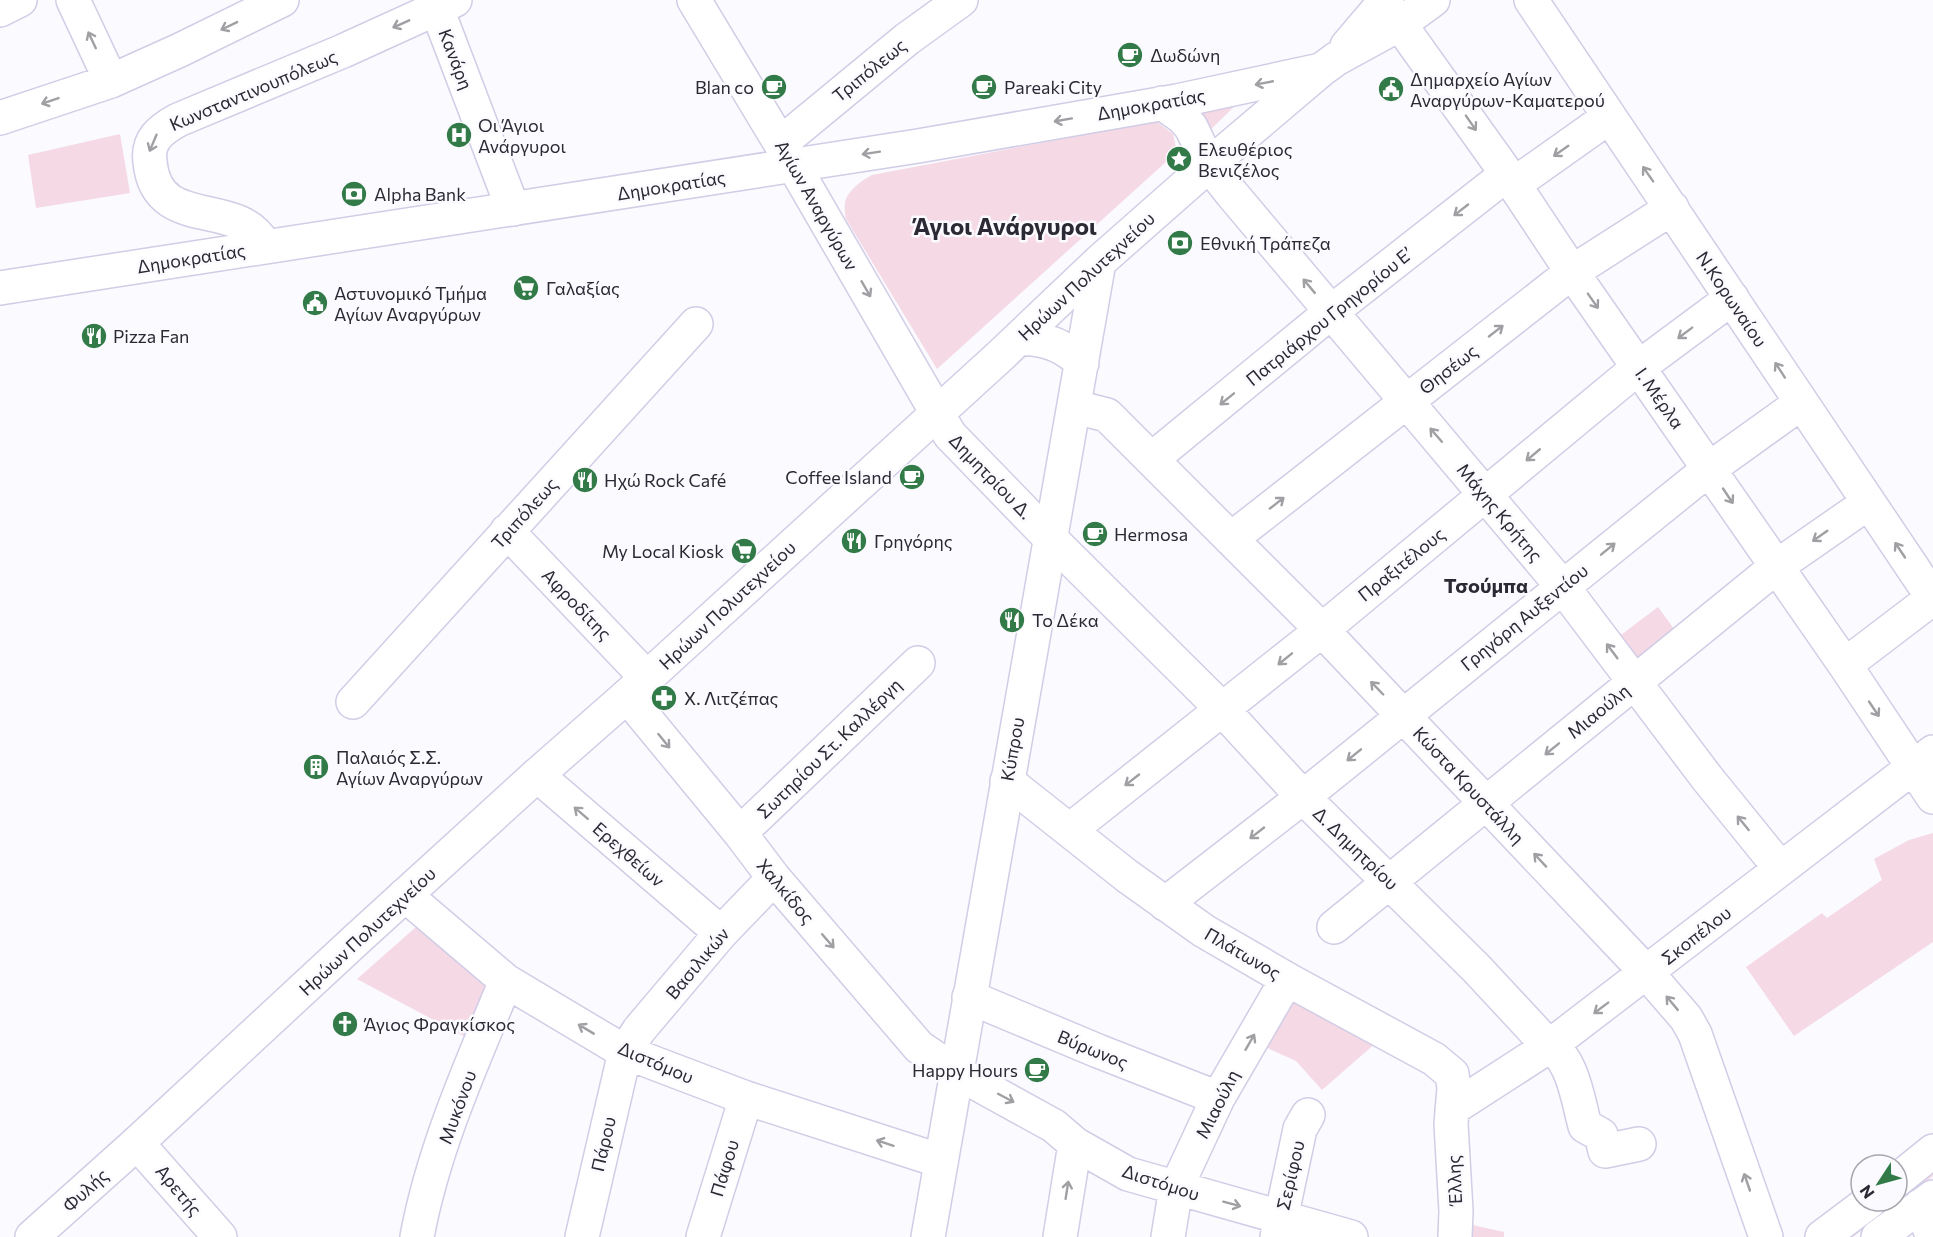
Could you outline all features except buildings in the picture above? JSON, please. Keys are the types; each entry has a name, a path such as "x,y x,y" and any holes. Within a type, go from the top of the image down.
{"street":[{"path":"0,10 20,0"},
{"path":"73,0 111,81"},
{"path":"0,118 111,81 282,0"},
{"name":"Αγίων Αναργύρων","path":"694,0 788,154 937,412"},
{"name":"Τριπόλεως","path":"788,154 906,39 961,0"},
{"name":"Δημοκρατίας","path":"0,288 513,209 788,154 918,146 1162,103 1329,64 1390,9 1433,0"},
{"name":"Ν.Κορωναίου","path":"1531,0 1933,598"},
{"name":"Κανάρη","path":"446,5 513,209"},
{"name":"Κωνσταντινουπόλεως","path":"262,247 263,243 259,237 239,221 212,216 174,203 161,194 150,167 149,148 152,140 163,129 178,120 446,5"},
{"name":"Ι. Μέρλα","path":"1390,9 1845,666 1923,759 1933,797"},
{"name":"Ηρώων Πολυτεχνείου","path":"137,1143 405,895 1018,339 1099,262 1329,64"},
{"name":"Μάχης Κρήτης","path":"1162,103 1182,117 1191,127 1209,165 1563,586 1707,778 1780,868"},
{"name":"Πατριάρχου Γρηγορίου Ε’","path":"1152,459 1331,312 1510,180 1609,117"},
{"name":"Θησέως","path":"1231,539 1572,272 1672,208"},
{"name":"Κύπρου","path":"928,1237 1099,262"},
{"name":"Πραξιτέλους","path":"1070,830 1322,630 1639,367 1732,298"},
{"name":"Τριπόλεως","path":"353,702 696,324"},
{"path":"1018,339 1034,338 1047,341 1074,355 1082,363"},
{"name":"Γρηγόρη Αυξεντίου","path":"1165,904 1303,797 1709,469 1801,403"},
{"name":"Κώστα Κρυστάλλη","path":"1075,407 1107,415 1152,459 1322,630 1647,973 1686,1018 1695,1034 1766,1237"},
{"name":"Δημητρίου Δ.","path":"937,412 950,435 1050,537"},
{"name":"Μιαούλη","path":"1334,927 1776,567 1868,503"},
{"name":"Αφροδίτης","path":"507,531 637,687"},
{"name":"Δ. Δημητρίου","path":"1050,537 1222,709 1303,797 1477,969 1544,1041 1567,1062 1585,1126 1601,1135 1605,1151 1640,1144"},
{"path":"1845,666 1933,598"},
{"name":"Σωτηρίου Στ. Καλλέργη","path":"740,833 918,663"},
{"name":"Χαλκίδος","path":"637,687 774,878 919,1047 956,1072"},
{"name":"Σκοπέλου","path":"1452,1117 1647,973 1923,759"},
{"name":"Ερεχθείων","path":"537,775 721,933"},
{"name":"Πλάτωνος","path":"1007,781 1127,876 1204,931 1434,1059 1452,1074 1454,1088 1452,1117"},
{"name":"Βασιλικών","path":"625,1052 639,1030 721,933 774,878"},
{"name":"Διστόμου","path":"405,895 506,981 625,1052 746,1098 941,1161"},
{"name":"Μιαούλη","path":"1168,1237 1176,1188 1218,1098 1287,979"},
{"name":"Μυκόνου","path":"417,1237 424,1200 444,1140 506,981"},
{"name":"Βύρωνος","path":"969,997 1218,1098"},
{"name":"Πάρου","path":"582,1237 625,1052"},
{"name":"Διστόμου","path":"956,1072 1054,1126 1075,1144 1128,1174 1176,1188 1278,1227 1351,1237"},
{"name":"Πάφου","path":"703,1237 746,1098"},
{"name":"Σερίφου","path":"1278,1227 1300,1129 1308,1115"},
{"name":"Έλλης","path":"1452,1117 1455,1237"},
{"name":"Φυλής","path":"32,1237 137,1143"},
{"name":"Αρετής","path":"137,1143 220,1237"},
{"path":"1060,1237 1075,1144"},
{"path":"1909,1170 1933,1151"},
{"path":"1878,1237 1927,1201 1933,1237"},
{"path":"1822,1237 1853,1213"}],"shaded area":[{"path":"1242,99 1203,137 1183,109"},
{"path":"1156,121 1173,134 1176,148 1167,161 937,369 846,219 845,203 852,190 872,175"},
{"path":"120,134 130,193 36,208 28,155"},
{"path":"1658,607 1677,633 1640,661 1621,635"},
{"path":"1933,833 1933,942 1794,1036 1746,967 1822,913 1827,918 1882,880 1874,859 1909,840"},
{"path":"424,920 495,980 469,1039 357,979"},
{"path":"1292,994 1377,1042 1322,1090 1296,1061 1263,1046"},
{"path":"1933,1159 1933,1176 1909,1194 1909,1178"},
{"path":"1863,1213 1884,1213 1853,1237 1832,1237"},
{"path":"1468,1224 1504,1232 1504,1237 1468,1237"}],"place":[{"name":"Δωδώνη","path":"1130,55"},
{"name":"Blan co","path":"774,87"},
{"name":"Pareaki City","path":"984,87"},
{"name":"Δημαρχείο Αγίων Αναργύρων-Καματερού","path":"1391,89"},
{"name":"Οι Άγιοι Ανάργυροι","path":"459,135"},
{"name":"Ελευθέριος Βενιζέλος","path":"1179,159"},
{"name":"Alpha Bank","path":"354,194"},
{"name":"Εθνική Τράπεζα","path":"1180,243"},
{"name":"Γαλαξίας","path":"526,288"},
{"name":"Αστυνομικό Τμήμα Αγίων Αναργύρων","path":"315,303"},
{"name":"Pizza Fan","path":"94,336"},
{"name":"Coffee Island","path":"912,477"},
{"name":"Ηχώ Rock Café","path":"585,480"},
{"name":"Hermosa","path":"1095,534"},
{"name":"Γρηγόρης","path":"854,541"},
{"name":"My Local Kiosk","path":"744,551"},
{"name":"Το Δέκα","path":"1012,620"},
{"name":"Χ. Λιτζέπας","path":"664,698"},
{"name":"Παλαιός Σ.Σ. Αγίων Αναργύρων","path":"316,767"},
{"name":"Άγιος Φραγκίσκος","path":"345,1024"},
{"name":"Happy Hours","path":"1037,1070"}],"district":[{"name":"Άγιοι Ανάργυροι","path":"1005,225"},
{"name":"Τσούμπα","path":"1486,585"}]}
